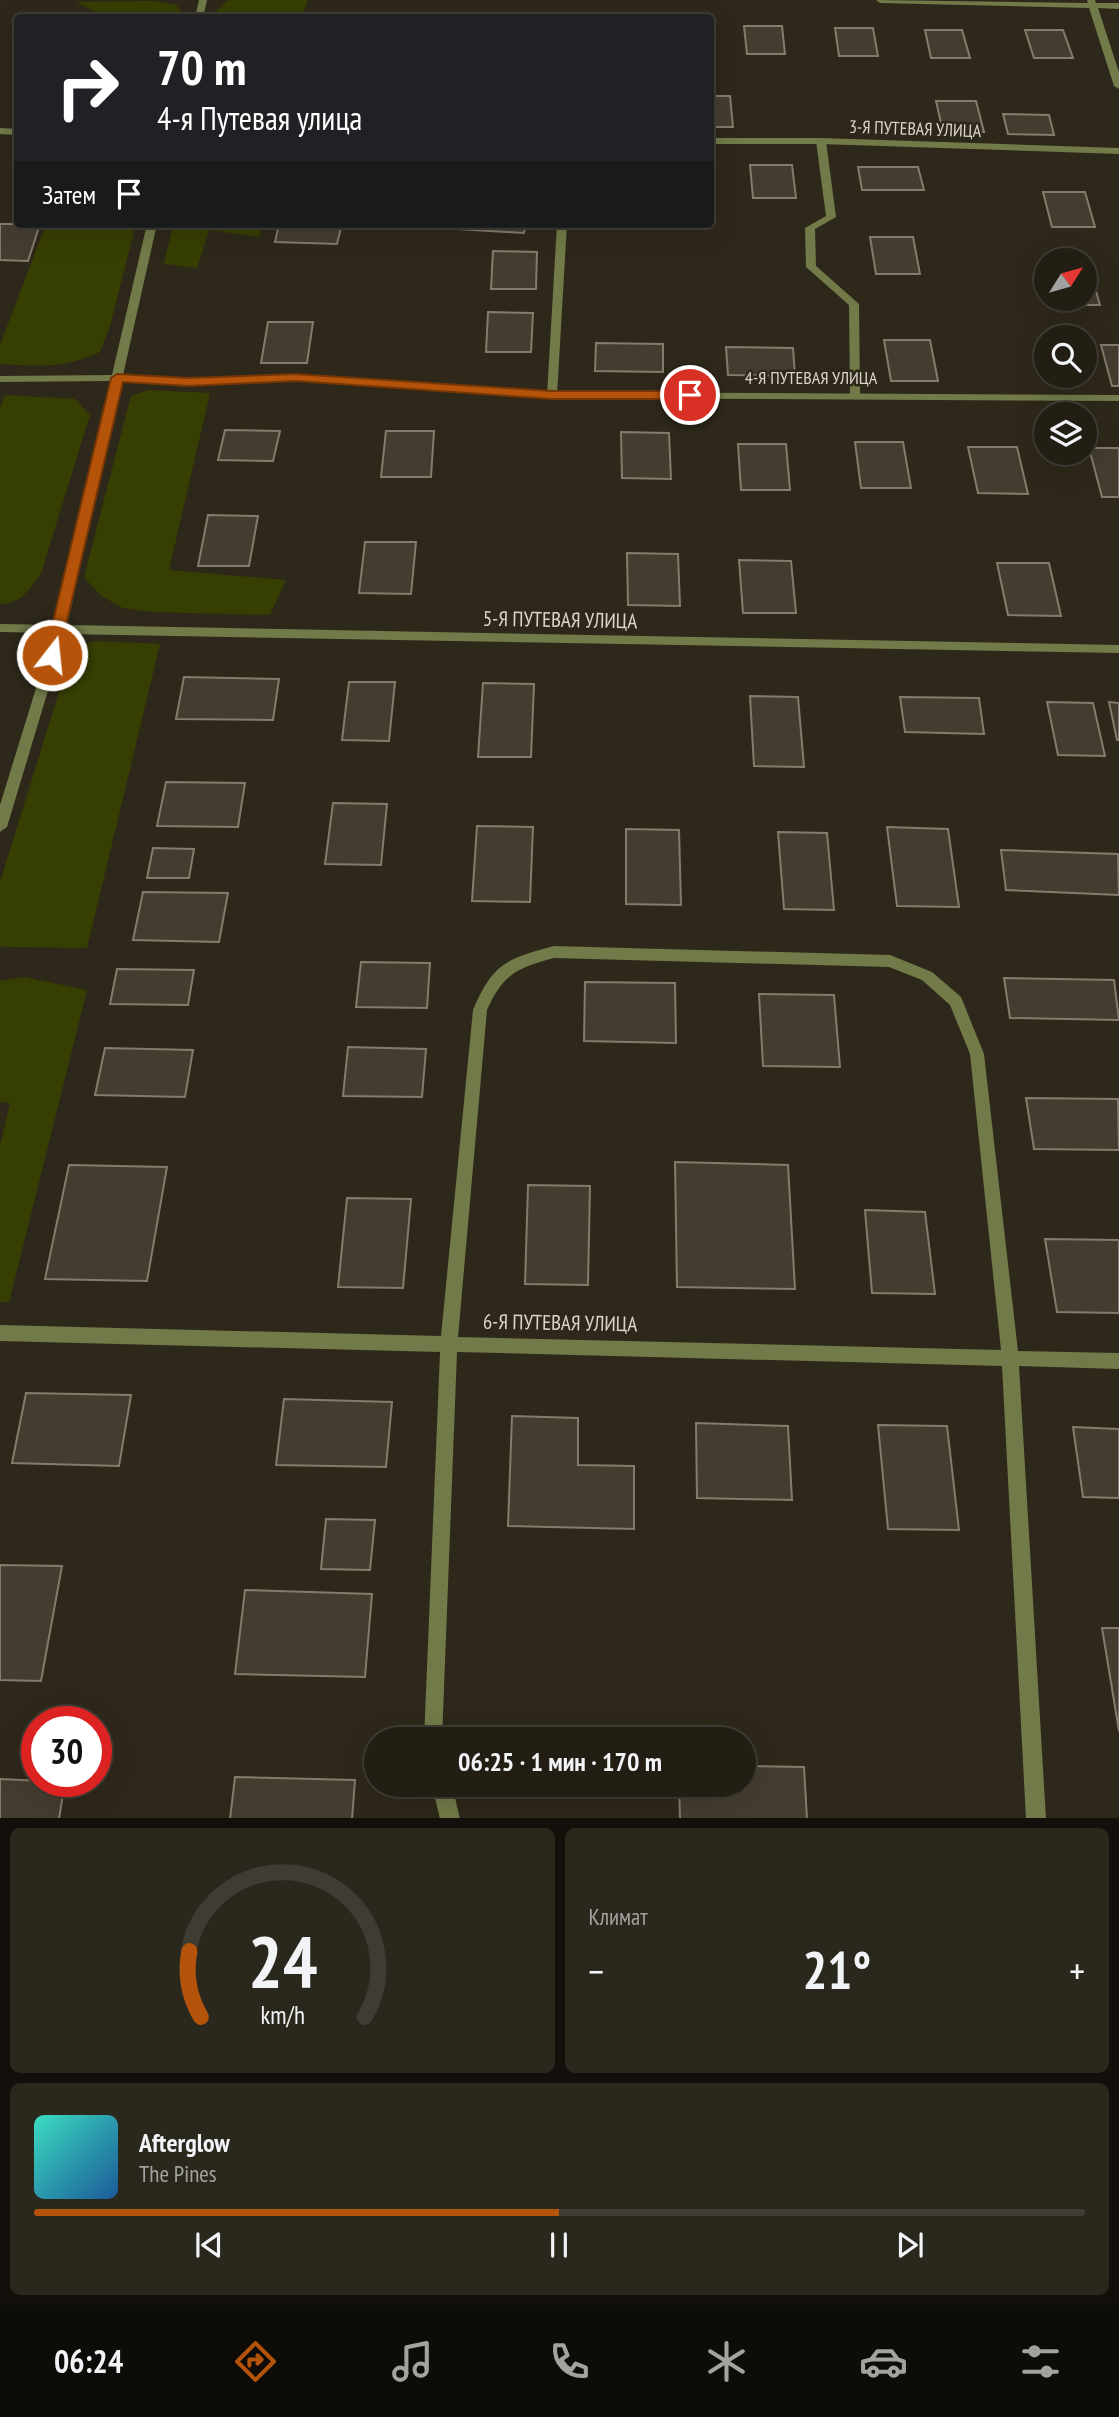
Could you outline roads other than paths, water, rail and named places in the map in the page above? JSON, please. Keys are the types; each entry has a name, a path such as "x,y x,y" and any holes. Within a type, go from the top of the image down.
{"street":[{"path":"880,0 1092,3 1119,6"},
{"path":"1092,3 1119,86"},
{"name":"3-Я ПУТЕВАЯ УЛИЦА","path":"714,141 821,141 1119,152"},
{"path":"821,141 831,217 810,228 811,267 854,304 855,395"},
{"path":"0,827 60,630 151,228"},
{"path":"552,395 562,228"},
{"name":"4-Я ПУТЕВАЯ УЛИЦА","path":"0,379 117,378 189,382 296,378 552,395 1119,398"},
{"name":"5-Я ПУТЕВАЯ УЛИЦА","path":"0,628 1119,649"},
{"path":"434,1727 449,1343 480,1010 492,980 517,962 554,952 890,961 927,976 956,1001 977,1054 1010,1356 1036,1818"},
{"name":"6-Я ПУТЕВАЯ УЛИЦА","path":"0,1333 1010,1356 1119,1361"},
{"path":"445,1797 450,1818"}]}
